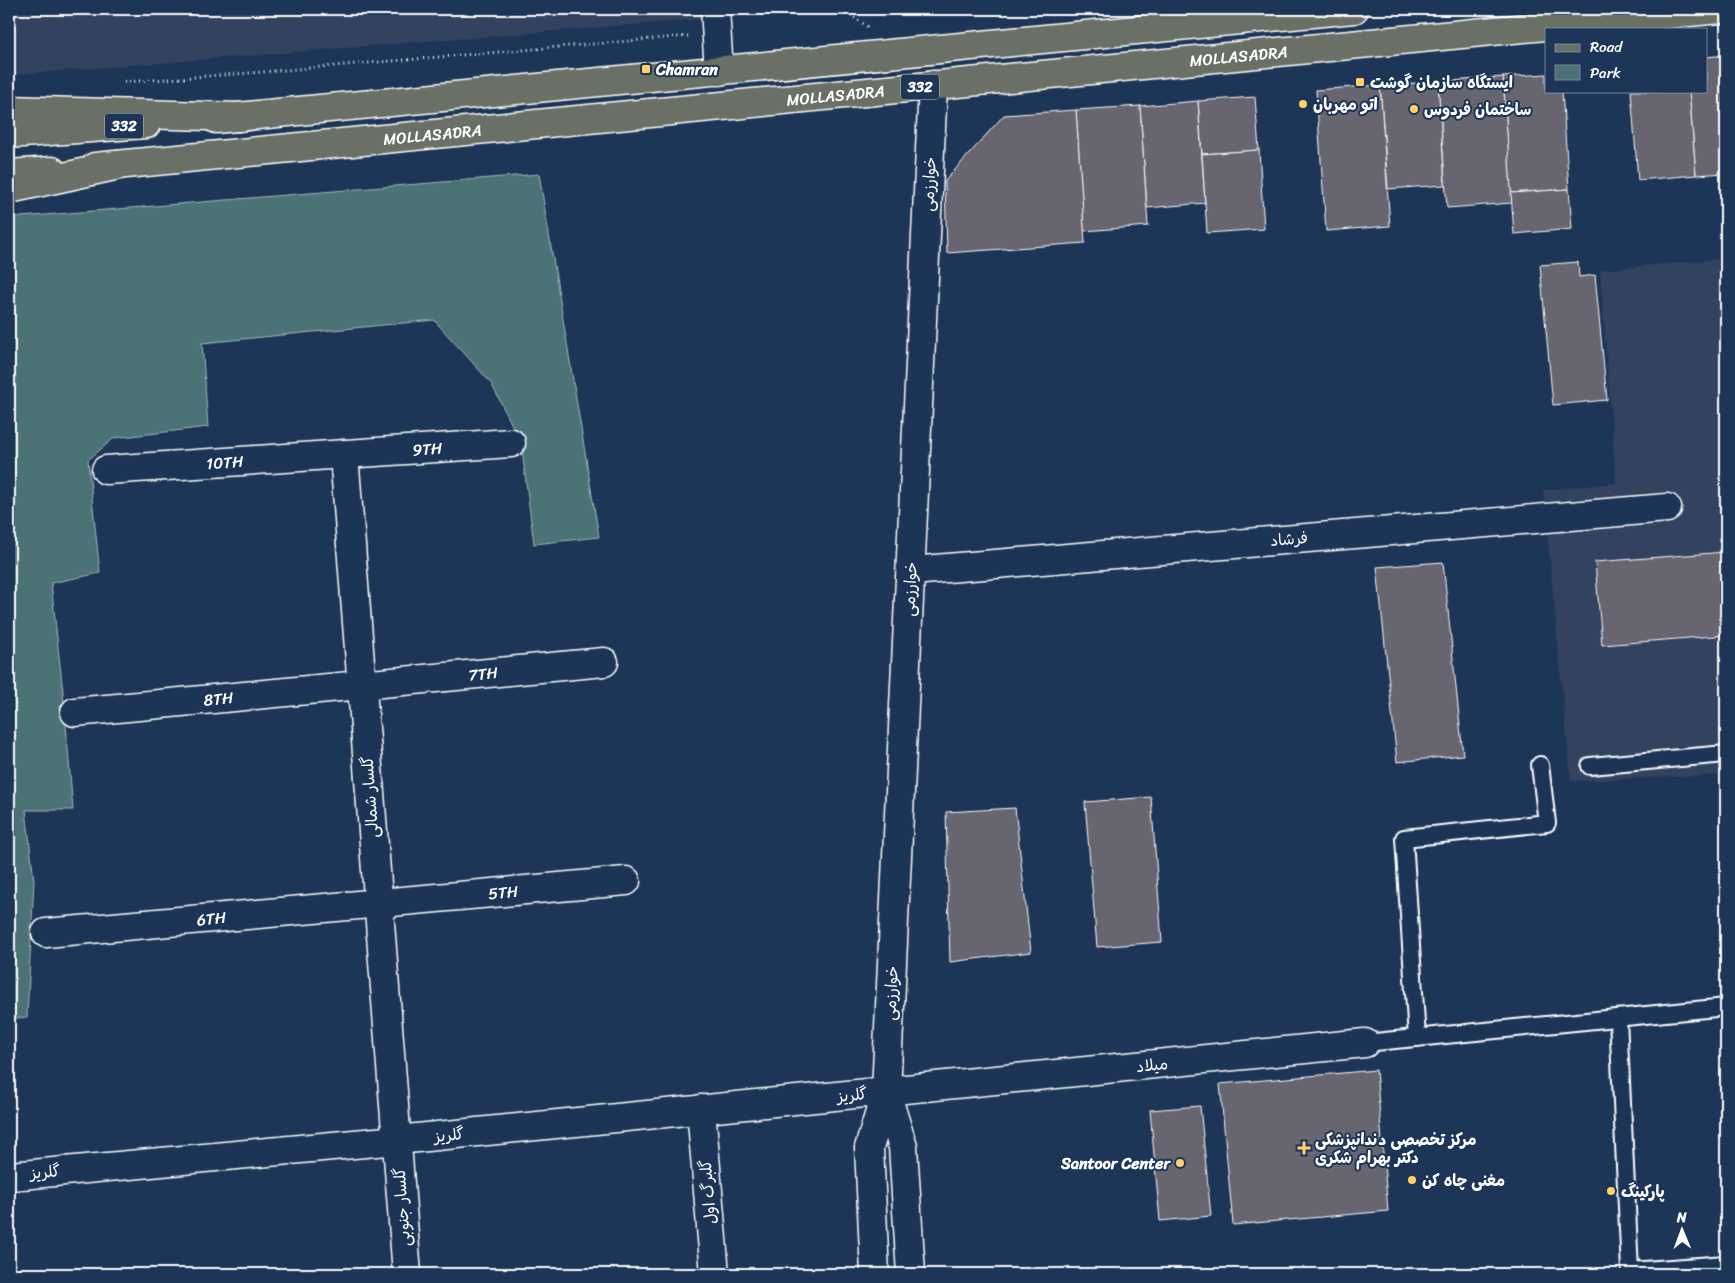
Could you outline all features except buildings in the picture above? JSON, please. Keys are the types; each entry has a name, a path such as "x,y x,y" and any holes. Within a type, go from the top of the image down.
{"main road":[{"name":"332","path":"9,134 239,117 1354,9"},
{"name":"MOLLASADRA","path":"9,174 119,165 1720,9"},
{"path":"9,110 239,117"},
{"path":"9,189 119,165"}],"street":[{"path":"716,21 719,71"},
{"name":"خوارزمی","path":"875,1274 869,1148 886,1092 934,86"},
{"name":"9TH","path":"344,454 511,443"},
{"name":"10TH","path":"106,470 344,454"},
{"name":"گلسار شمالی","path":"344,454 396,1140"},
{"name":"فرشاد","path":"911,571 1667,508"},
{"name":"7TH","path":"362,685 604,662"},
{"name":"8TH","path":"75,712 362,685"},
{"name":"5TH","path":"378,902 626,881"},
{"name":"6TH","path":"46,933 378,902"},
{"name":"میلاد","path":"886,1092 1365,1043"},
{"name":"خوارزمی","path":"886,1092 903,1147 912,1274"},
{"name":"گلریز","path":"11,1176 886,1092"},
{"name":"گلبرگ اول","path":"701,1109 715,1274"},
{"name":"گلسار جنوبی","path":"396,1140 407,1274"}],"lane":[{"path":"1590,766 1726,754"},
{"path":"1417,1038 1404,838 1547,823 1540,765"},
{"name":"میلاد","path":"1365,1043 1726,1007"},
{"path":"1618,1018 1630,1273 1726,1264"}],"path":[{"path":"115,83 260,73 716,21"}],"shaded area":[{"path":"9,9 704,9 705,19 9,75"},
{"path":"1726,258 1726,775 1571,781 1543,490 1616,483 1600,270"}],"green space":[{"path":"539,174 599,537 534,544 521,443 491,383 434,320 202,343 208,427 114,438 88,460 100,573 51,583 64,701 73,810 26,810 34,881 27,1017 9,1019 9,218"}],"place":[{"name":"Chamran","path":"646,69"},
{"name":"ایستگاه سازمان گوشت","path":"1360,82"},
{"name":"اتو مهربان","path":"1303,104"},
{"name":"ساختمان فردوس","path":"1414,109"},
{"name":"مرکز تخصصی دندانپزشکی دکتر بهرام شکری","path":"1304,1148"},
{"name":"Santoor Center","path":"1180,1163"},
{"name":"مغنی چاه کن","path":"1412,1180"},
{"name":"پارکینگ","path":"1611,1191"}]}
